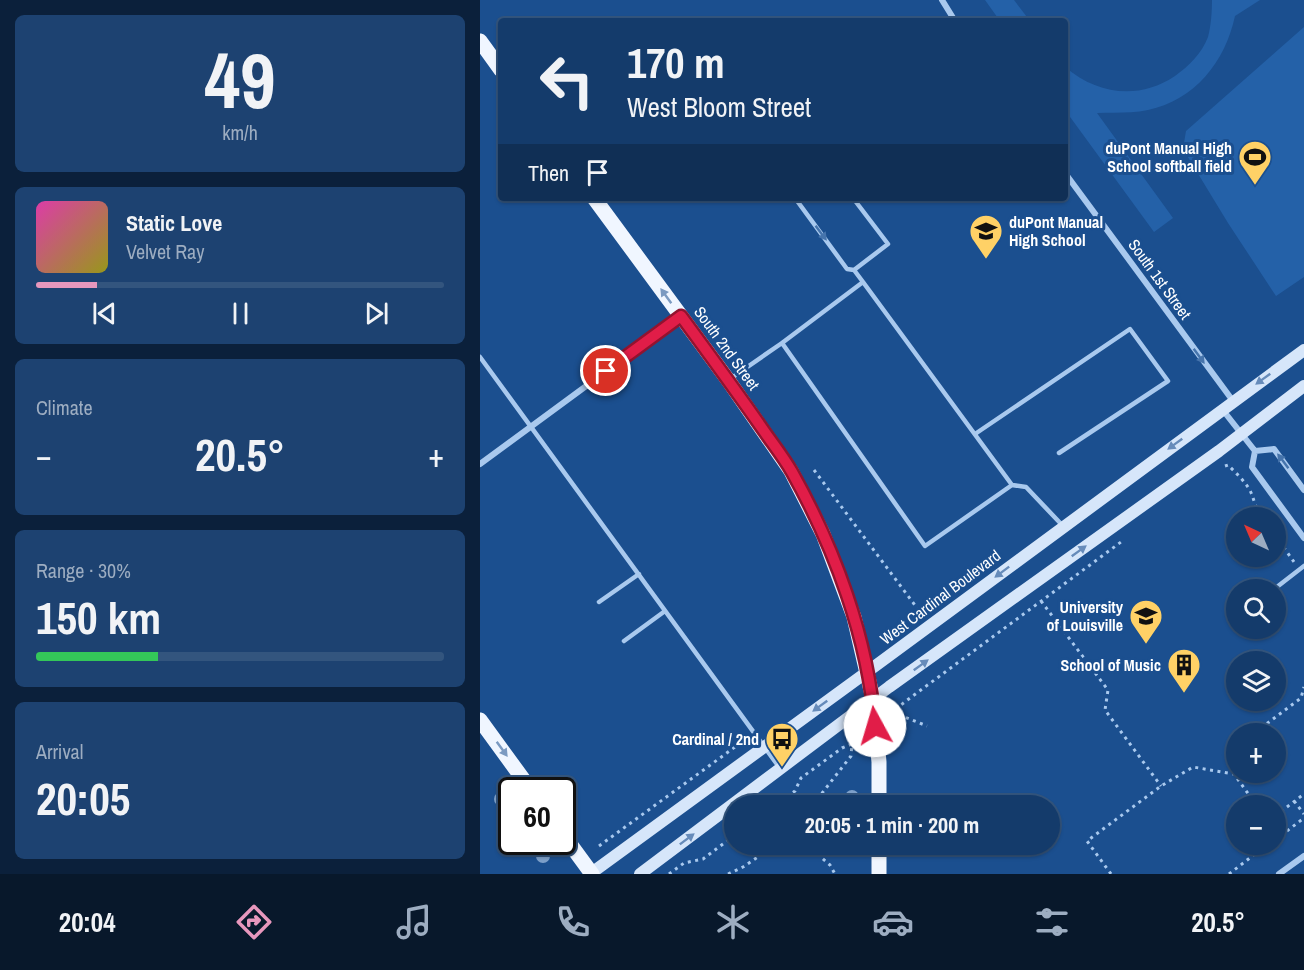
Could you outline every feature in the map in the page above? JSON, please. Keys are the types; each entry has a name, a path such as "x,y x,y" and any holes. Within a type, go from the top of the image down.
{"main road":[{"path":"480,41 498,66"},
{"name":"South 2nd Street","path":"596,201 728,380 791,471 823,534 854,617 873,699 879,762 879,795"},
{"name":"West Cardinal Boulevard","path":"591,874 1304,350"},
{"path":"640,874 873,699 1241,434 1304,386"},
{"path":"480,720 522,777"},
{"path":"576,853 591,874"},
{"path":"879,855 879,874"}],"street":[{"path":"942,0 953,18"},
{"name":"South 1st Street","path":"1068,177 1233,401"},
{"path":"480,464 681,316"},
{"path":"1222,409 1254,451 1252,467 1304,538"},
{"path":"1254,451 1274,449 1304,490"},
{"path":"1279,874 1304,856"}],"lane":[{"path":"797,201 847,269 854,270 1012,485"},
{"path":"854,270 888,244 855,201"},
{"path":"728,380 863,282"},
{"path":"975,434 1130,329 1168,381 1059,453"},
{"path":"782,343 925,546 1012,485 1026,487 1064,526"},
{"path":"480,357 780,770"},
{"path":"1286,580 1302,567"},
{"path":"599,602 639,574"},
{"path":"624,641 665,611"}],"path":[{"path":"1221,468 1228,465 1235,472 1252,494 1255,507"},
{"path":"814,470 920,612"},
{"path":"892,712 1126,538"},
{"path":"1286,548 1302,567"},
{"path":"1041,601 1108,690 1105,710 1161,786"},
{"path":"1268,723 1301,698 1304,687"},
{"path":"892,712 892,720"},
{"path":"892,712 927,726"},
{"path":"790,795 795,791 801,778 842,748 852,744 851,756 821,795"},
{"path":"1111,874 1087,842 1161,786 1193,767 1226,773"},
{"path":"1286,807 1304,794"},
{"path":"1286,830 1304,816 1294,801"},
{"path":"669,874 684,863 703,859 724,844"},
{"path":"728,874 761,855"},
{"path":"819,855 830,865 835,874"},
{"path":"1229,874 1254,855"}],"shaded area":[{"path":"985,0 1014,0 1028,18 998,18"},
{"path":"1212,0 1260,0 1235,16 1224,49 1215,63 1194,88 1180,98 1148,110 1097,113 1173,218 1154,232 1068,114 1068,69 1091,84 1105,88 1119,91 1147,89 1175,76 1194,59 1208,37"},
{"name":"duPont Manual High School softball field","path":"1304,27 1304,277 1276,296 1183,149 1186,131"}],"place":[{"name":"duPont Manual High School softball field","path":"1255,186"},
{"name":"duPont Manual High School","path":"986,260"},
{"name":"University of Louisville","path":"1146,645"},
{"name":"School of Music","path":"1184,694"},
{"name":"Cardinal / 2nd","path":"782,768"}],"route":[{"path":"606,371 681,316 791,471 823,534 854,617 863,650 873,699 875,726"}]}
